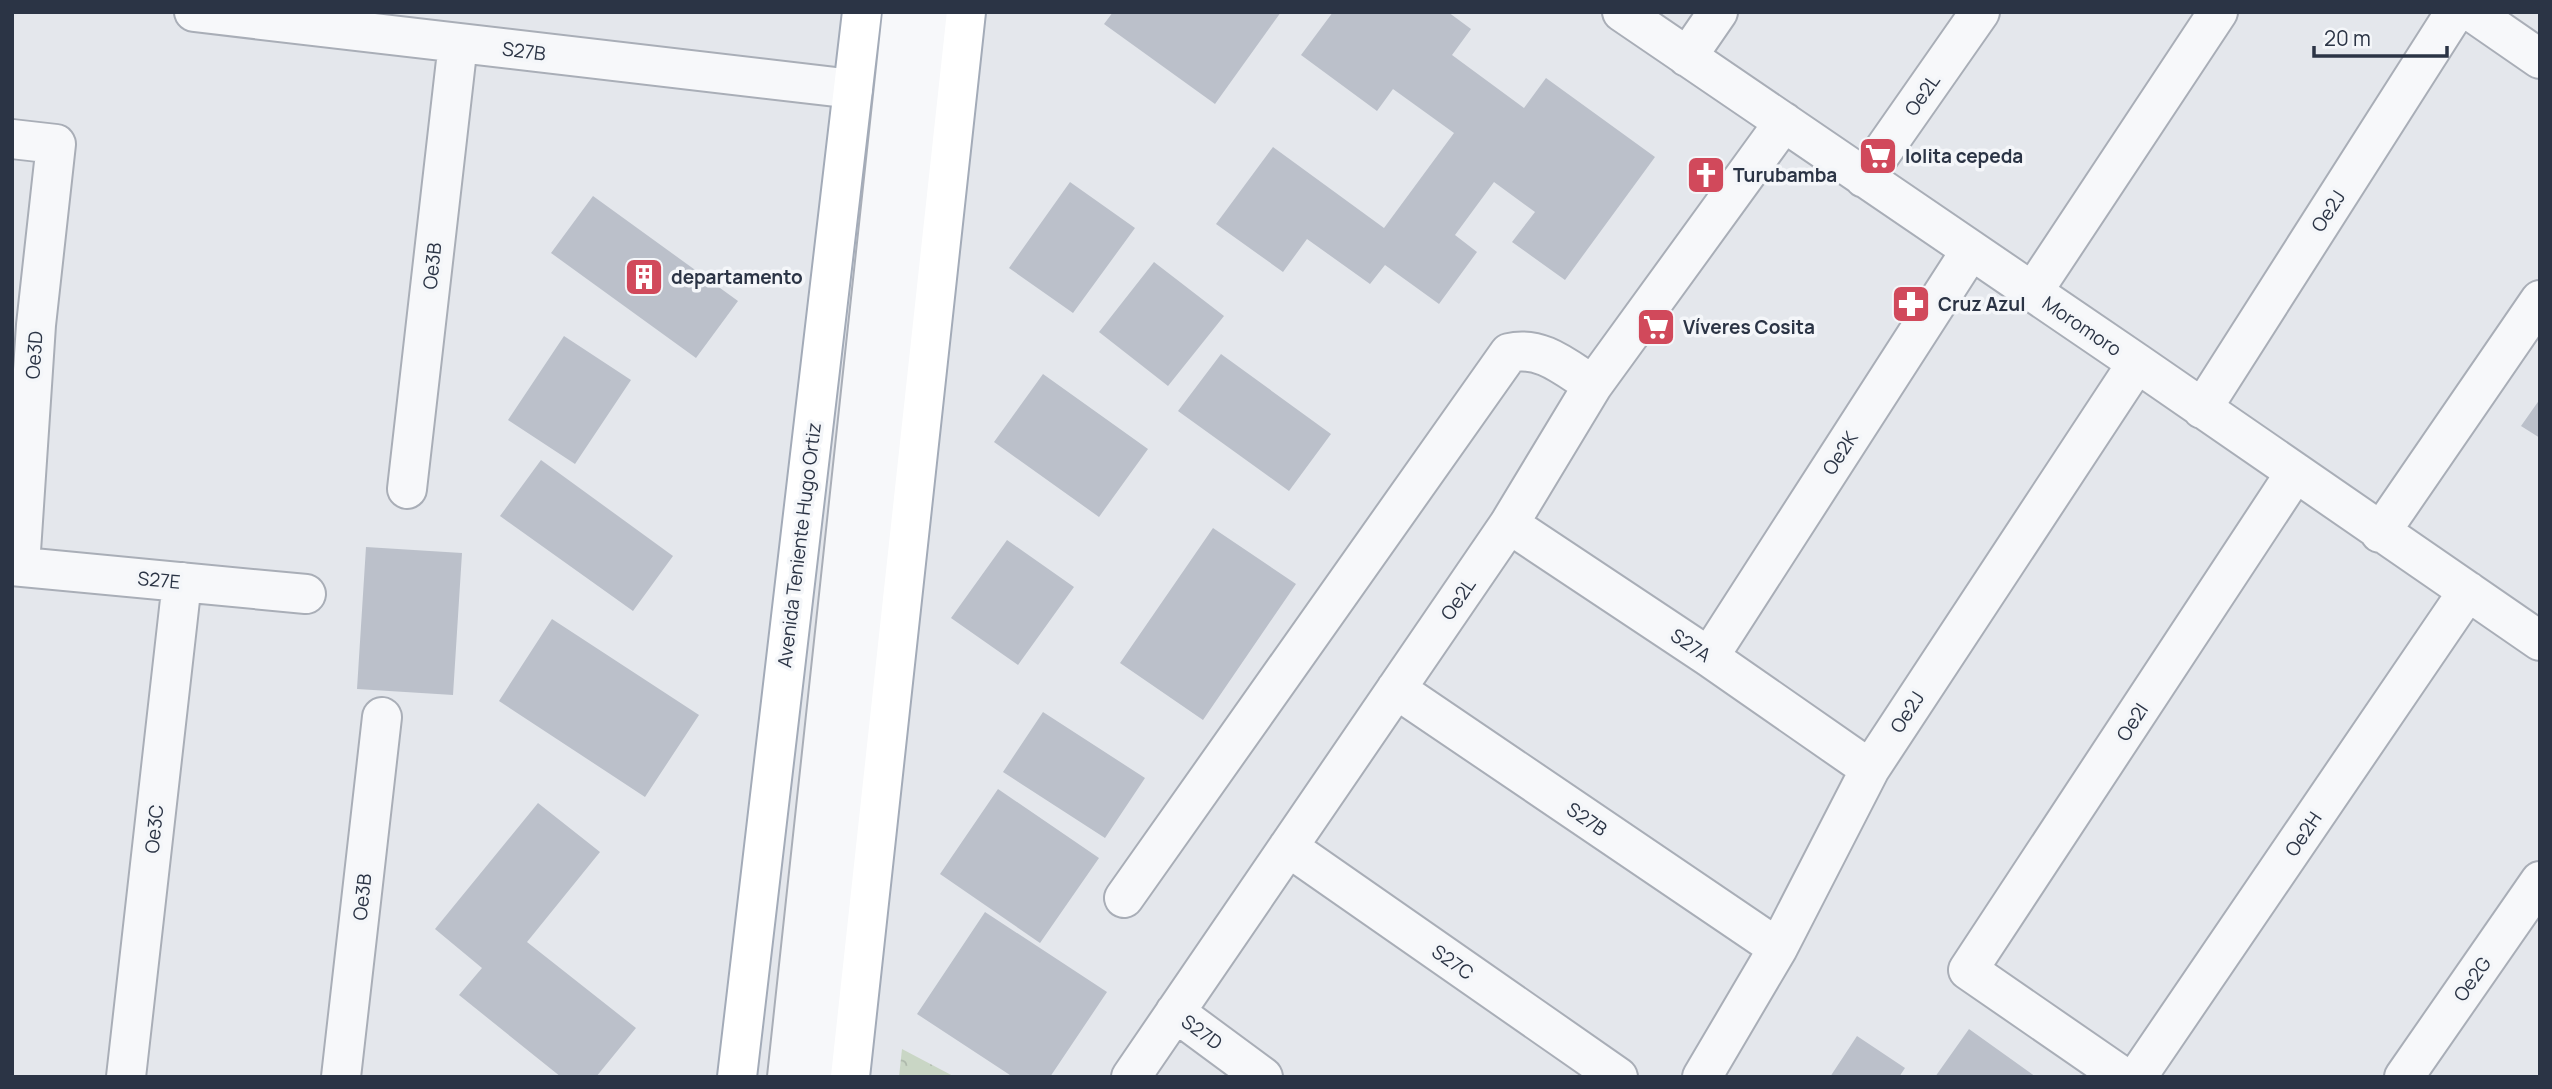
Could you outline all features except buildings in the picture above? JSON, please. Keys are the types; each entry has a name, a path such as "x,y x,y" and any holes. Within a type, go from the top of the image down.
{"main road":[{"name":"Avenida Teniente Hugo Ortiz","path":"737,1077 862,12"},
{"path":"850,1077 966,12"}],"street":[{"name":"S27B","path":"197,12 406,25 458,43 853,89"},
{"path":"787,1077 902,12"},
{"path":"821,1077 930,12"},
{"name":"Moromoro","path":"1622,12 2540,641"},
{"path":"1687,57 1718,12"},
{"name":"Oe2L","path":"1864,178 1980,12"},
{"path":"2032,293 2218,12"},
{"name":"Oe2J","path":"2202,410 2455,12"},
{"path":"2472,12 2540,59"},
{"name":"Oe3B","path":"407,489 458,43"},
{"name":"Oe2L","path":"1130,1077 1509,524 1593,384 1784,122"},
{"name":"Oe3D","path":"12,139 56,144 24,324 16,566"},
{"name":"Oe2K","path":"1709,657 1971,250"},
{"path":"2380,533 2536,315"},
{"path":"1124,898 1509,353 1523,349 1536,351 1593,384"},
{"name":"Oe2J","path":"1702,1077 1778,948 1870,769 2137,363"},
{"name":"Oe2I","path":"2123,1077 1968,970 2295,473"},
{"name":"S27A","path":"1509,524 1709,657 1870,769"},
{"name":"S27E","path":"16,566 306,594"},
{"name":"Oe3C","path":"126,1077 182,582"},
{"name":"Oe2H","path":"2137,1077 2468,591"},
{"name":"S27B","path":"1396,689 1778,948"},
{"name":"Oe3B","path":"341,1077 382,718"},
{"name":"S27C","path":"1288,846 1618,1077"},
{"name":"Oe2G","path":"2404,1077 2540,881"},
{"name":"S27D","path":"1175,1012 1262,1077"}],"green space":[{"path":"902,1049 955,1077 899,1077"}],"place":[{"name":"lolita cepeda","path":"1878,156"},
{"name":"Turubamba","path":"1706,175"},
{"name":"departamento","path":"644,277"},
{"name":"Cruz Azul","path":"1911,304"},
{"name":"Víveres Cosita","path":"1656,327"}]}
